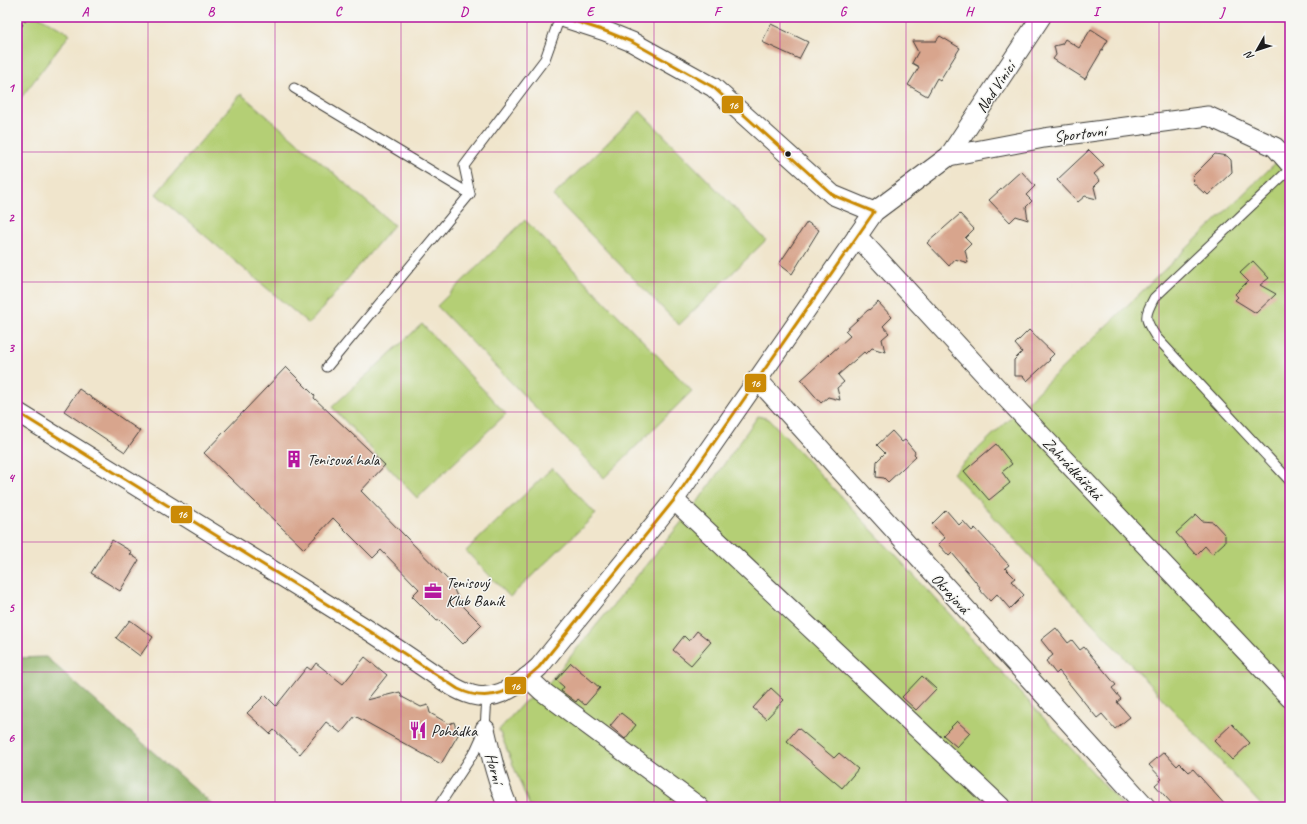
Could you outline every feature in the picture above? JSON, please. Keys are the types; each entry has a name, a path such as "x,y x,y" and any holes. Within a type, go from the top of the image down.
{"street":[{"path":"561,17 608,24 632,42 713,87 833,195 874,212"},
{"name":"Nad Vinicí","path":"949,156 1041,17"},
{"name":"Sportovní","path":"487,696 508,690 539,667 674,500 874,212 949,156 1044,138 1208,116 1275,147 1290,164"},
{"name":"Zahrádkářská","path":"857,236 1009,400 1290,698"},
{"name":"Okrajová","path":"757,379 1146,807"},
{"path":"17,412 342,614 455,688 473,695 487,696"},
{"path":"674,500 1001,807"},
{"path":"527,677 542,691 699,807"},
{"name":"Horní","path":"485,729 495,770 508,807"}],"lane":[{"path":"470,194 464,166 545,59 561,17"},
{"path":"294,88 470,194"},
{"path":"1290,169 1154,298 1146,314 1148,325 1156,337 1290,481"},
{"path":"327,366 470,194"},
{"path":"438,807 475,751 485,729 487,696"}],"path":[{"path":"17,31 26,19 22,17"}],"green space":[{"path":"17,17 40,17 70,34 17,103"},
{"path":"241,94 394,225 309,324 156,194"},
{"path":"640,111 766,240 679,325 553,196"},
{"path":"1290,149 1290,807 1263,807 953,473"},
{"path":"525,220 692,391 604,478 437,306"},
{"path":"422,324 506,414 417,498 332,407"},
{"path":"758,416 769,419 946,610 1124,807 530,807 499,730 524,702 542,691 694,507"},
{"path":"552,468 596,514 510,597 466,551"},
{"path":"46,657 215,807 17,807 17,658"}],"building":[{"path":"771,24 808,42 799,59 762,42"},
{"path":"1091,29 1108,40 1085,79 1053,59 1056,55 1054,46 1062,44 1065,39 1079,48"},
{"path":"940,36 960,48 940,80 937,78 927,96 908,85 919,67 912,63 918,52 912,41 936,41"},
{"path":"1089,150 1104,165 1094,174 1100,181 1094,187 1097,199 1085,196 1078,202 1057,180"},
{"path":"1215,154 1227,156 1231,160 1232,172 1208,195 1192,182 1194,180 1192,177"},
{"path":"1021,171 1035,186 1026,195 1032,201 1026,207 1028,220 1016,216 1010,222 989,200"},
{"path":"960,214 974,229 965,238 971,244 965,250 968,263 955,259 949,266 927,243"},
{"path":"807,222 819,230 792,274 779,264"},
{"path":"1253,261 1269,278 1260,285 1276,294 1256,313 1235,300 1238,297 1235,294 1248,281 1240,273"},
{"path":"878,302 892,317 883,326 889,333 882,339 885,352 872,348 866,354 864,352 838,375 844,382 837,388 840,400 828,397 821,403 801,380 850,336 845,331"},
{"path":"1029,330 1054,354 1049,359 1050,360 1027,381 1023,376 1014,376 1014,360 1022,352 1015,344"},
{"name":"Tenisová hala","path":"286,367 315,396 314,398 385,465 361,491 451,583 460,603 482,625 463,644 412,596 419,589 381,550 373,558 333,518 304,549 204,453"},
{"path":"79,389 140,431 125,452 64,411"},
{"path":"892,431 902,442 905,440 915,452 914,454 916,456 888,482 884,478 876,477 877,461 885,453 877,445"},
{"path":"996,444 1012,464 1002,472 1010,483 989,500 964,471"},
{"path":"946,510 959,525 963,521 972,531 975,528 1009,565 1005,568 1015,578 1011,581 1024,595 1010,609 997,594 990,601 952,553 949,556 938,544 945,538 932,524"},
{"path":"1196,515 1202,521 1213,522 1225,535 1225,542 1212,554 1205,546 1196,555 1176,533"},
{"path":"112,540 132,552 130,554 139,560 120,591 91,573"},
{"path":"130,620 153,637 140,656 116,638"},
{"path":"1056,628 1068,643 1072,640 1080,650 1084,647 1116,685 1112,688 1121,699 1117,702 1130,717 1115,729 1102,714 1097,718 1059,671 1056,674 1046,661 1053,655 1041,640"},
{"path":"697,631 711,642 691,665 673,650 684,636 689,641"},
{"path":"365,657 387,675 367,700 400,692 402,697 421,707 428,705 430,713 449,724 454,722 458,735 441,764 355,716 341,733 326,722 300,754 274,730 270,734 247,713 265,695 276,706 307,667 311,670 316,663 343,684"},
{"path":"571,663 600,688 585,705 578,699 576,702 561,691 564,687 556,680"},
{"path":"922,676 936,689 916,710 902,697"},
{"path":"771,688 784,700 766,719 753,708"},
{"path":"621,713 636,725 625,739 610,726"},
{"path":"957,721 970,733 957,747 943,735"},
{"path":"1232,724 1250,743 1232,760 1214,741"},
{"path":"798,728 834,758 839,753 858,769 842,788 787,741"},
{"path":"1164,752 1177,766 1180,763 1189,772 1193,769 1227,807 1175,807 1155,785 1162,779 1149,765"}],"transit line":[{"name":"16","path":"17,412 362,626 458,689 470,694 481,696 492,695 502,693 530,675 539,667 674,500 874,212 833,195 713,87 632,42 605,31 562,17"}],"place":[{"name":"Tenisová hala","path":"294,459"},
{"name":"Tenisový Klub Baník","path":"433,591"},
{"name":"Pohádka","path":"418,730"}]}
